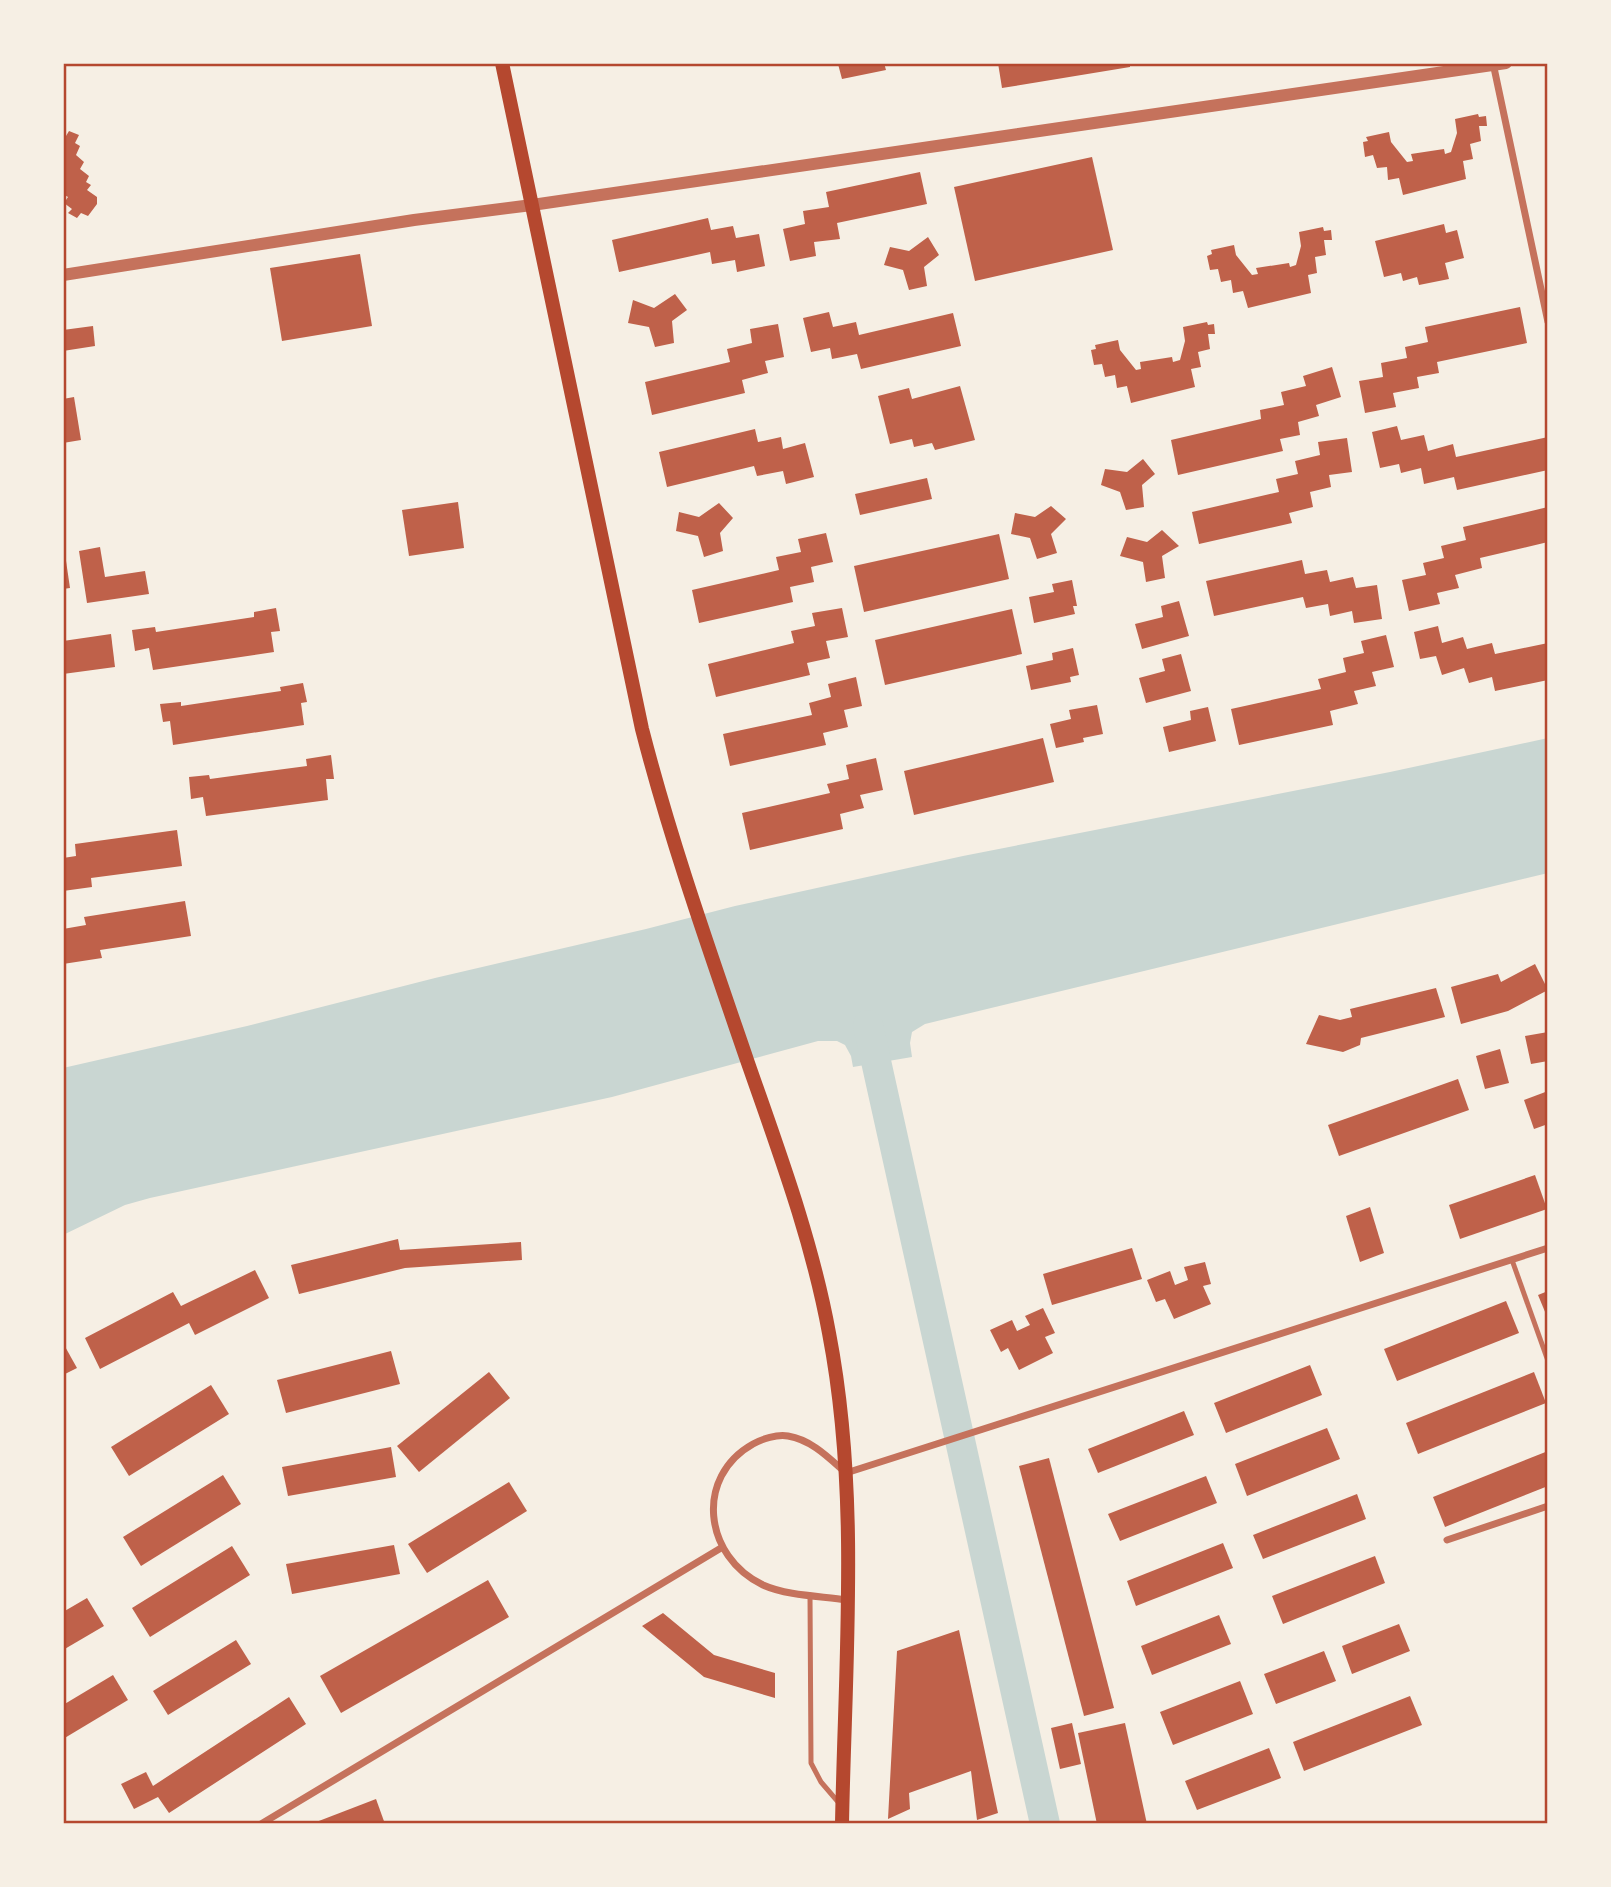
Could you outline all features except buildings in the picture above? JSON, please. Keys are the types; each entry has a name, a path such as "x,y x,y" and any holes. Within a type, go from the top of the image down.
{"main road":[{"path":"502,63 642,729 688,890 789,1177 813,1257 829,1333 839,1396 846,1473 847,1600 842,1824"}],"street":[{"path":"63,275 414,220 1497,64 1548,322"},
{"path":"847,1600 764,1585 741,1571 721,1548 713,1524 714,1495 724,1468 741,1451 762,1439 787,1435 810,1443 846,1473 1548,1248"},
{"path":"1447,1540 1548,1506"},
{"path":"261,1824 721,1548"}],"lane":[{"path":"1512,1260 1548,1361"},
{"path":"810,1595 811,1763 821,1782 843,1807"}],"shaded area":[{"path":"1548,738 1548,873 925,1024 912,1032 912,1057 853,1067 845,1045 837,1041 818,1041 612,1097 150,1198 125,1205 63,1235 63,1068 247,1026 735,906 963,856"}],"waterway":[{"path":"868,1025 1045,1824"}]}
